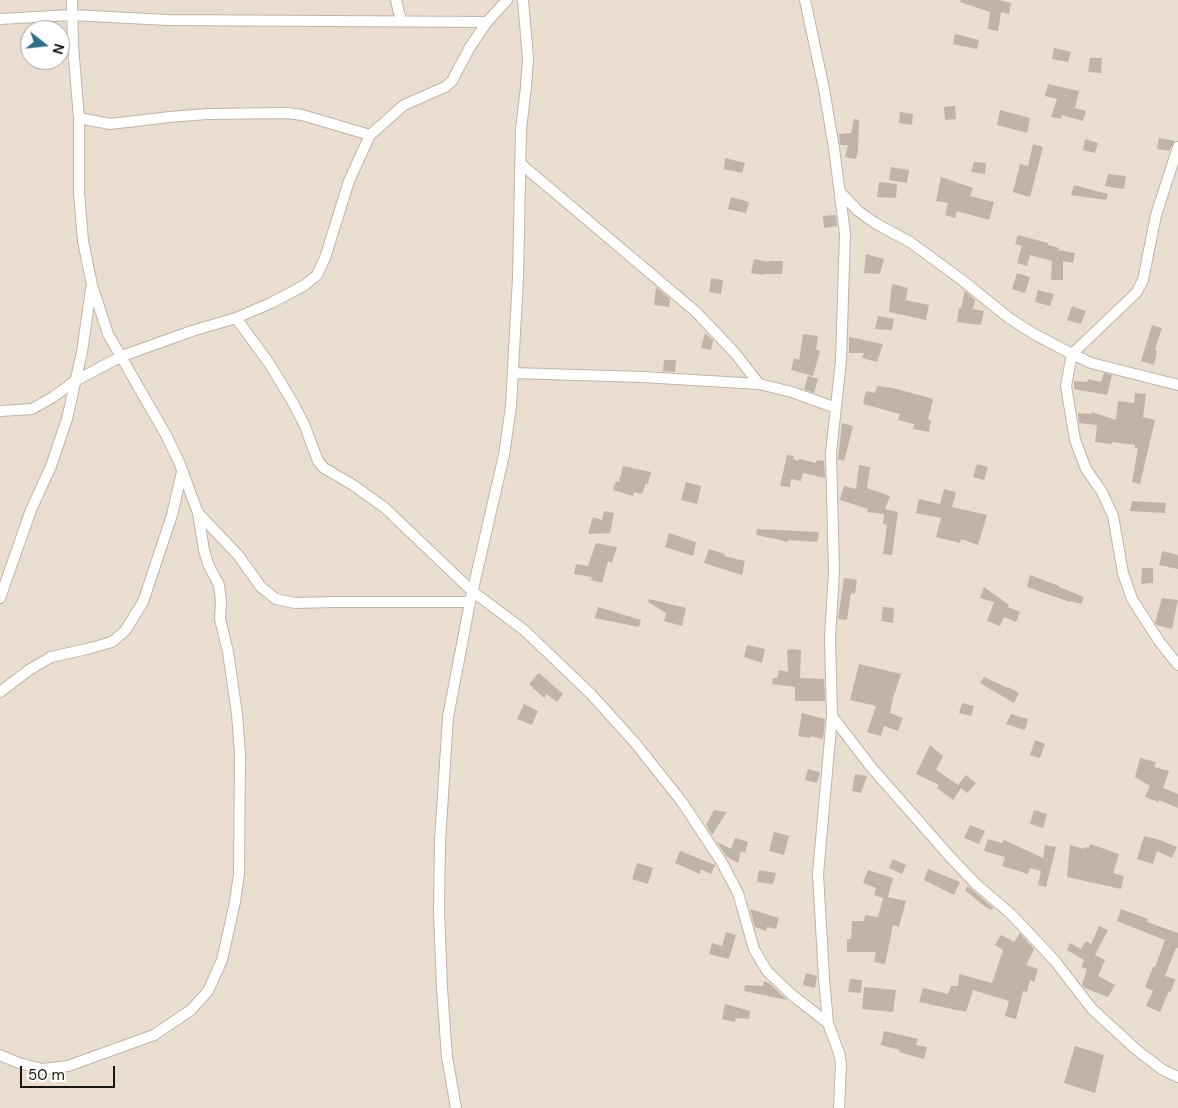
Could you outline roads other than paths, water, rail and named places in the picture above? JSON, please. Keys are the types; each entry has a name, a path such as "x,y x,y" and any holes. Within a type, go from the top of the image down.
{"street":[{"path":"0,1055 42,1070 68,1066 154,1035 191,1010 208,991 222,960 235,902 239,874 240,754 238,722 228,652 220,619 221,601 218,585 204,550 198,513 166,435 108,334 92,285 83,242 79,118 72,0"},
{"path":"396,0 402,21"},
{"path":"0,411 32,409 75,381 122,356 192,331 236,318 306,285 317,275 325,258 349,181 370,135 404,105 445,87 452,81 470,46 487,22 507,0"},
{"path":"456,1108 447,1057 442,988 439,911 440,841 448,717 471,597 504,455 513,373 519,243 521,129 528,58 522,0"},
{"path":"805,0 824,89 845,234 841,360 831,462 834,571 830,638 832,716 818,874 828,1023 841,1064 839,1108"},
{"path":"0,19 72,15 168,20 487,22"},
{"path":"79,118 110,124 207,114 287,113 302,115 370,135"},
{"path":"1178,147 1156,215 1143,280 1136,294 1072,354 1066,386 1075,440 1086,469 1102,492 1113,516 1123,573 1132,599 1159,641 1178,665"},
{"path":"520,164 695,311 735,353 759,384"},
{"path":"840,191 858,211 875,223 910,242 962,280 1009,318 1091,363 1178,385"},
{"path":"0,598 31,510 51,466 67,419 82,352 92,285"},
{"path":"236,318 269,363 292,401 304,424 318,461 324,468 353,485 385,508 471,597 524,630 591,694 636,744 682,802 721,862 738,893 754,949 766,971 792,995 828,1023"},
{"path":"513,373 643,377 759,384 792,392 836,408"},
{"path":"0,692 29,670 52,657 112,642 125,632 143,602 172,515 182,472"},
{"path":"198,513 238,555 261,587 276,599 295,603 471,597"},
{"path":"832,716 871,767 952,860 976,884 1011,914 1055,961 1092,1009 1138,1051 1163,1070 1178,1077"}]}
